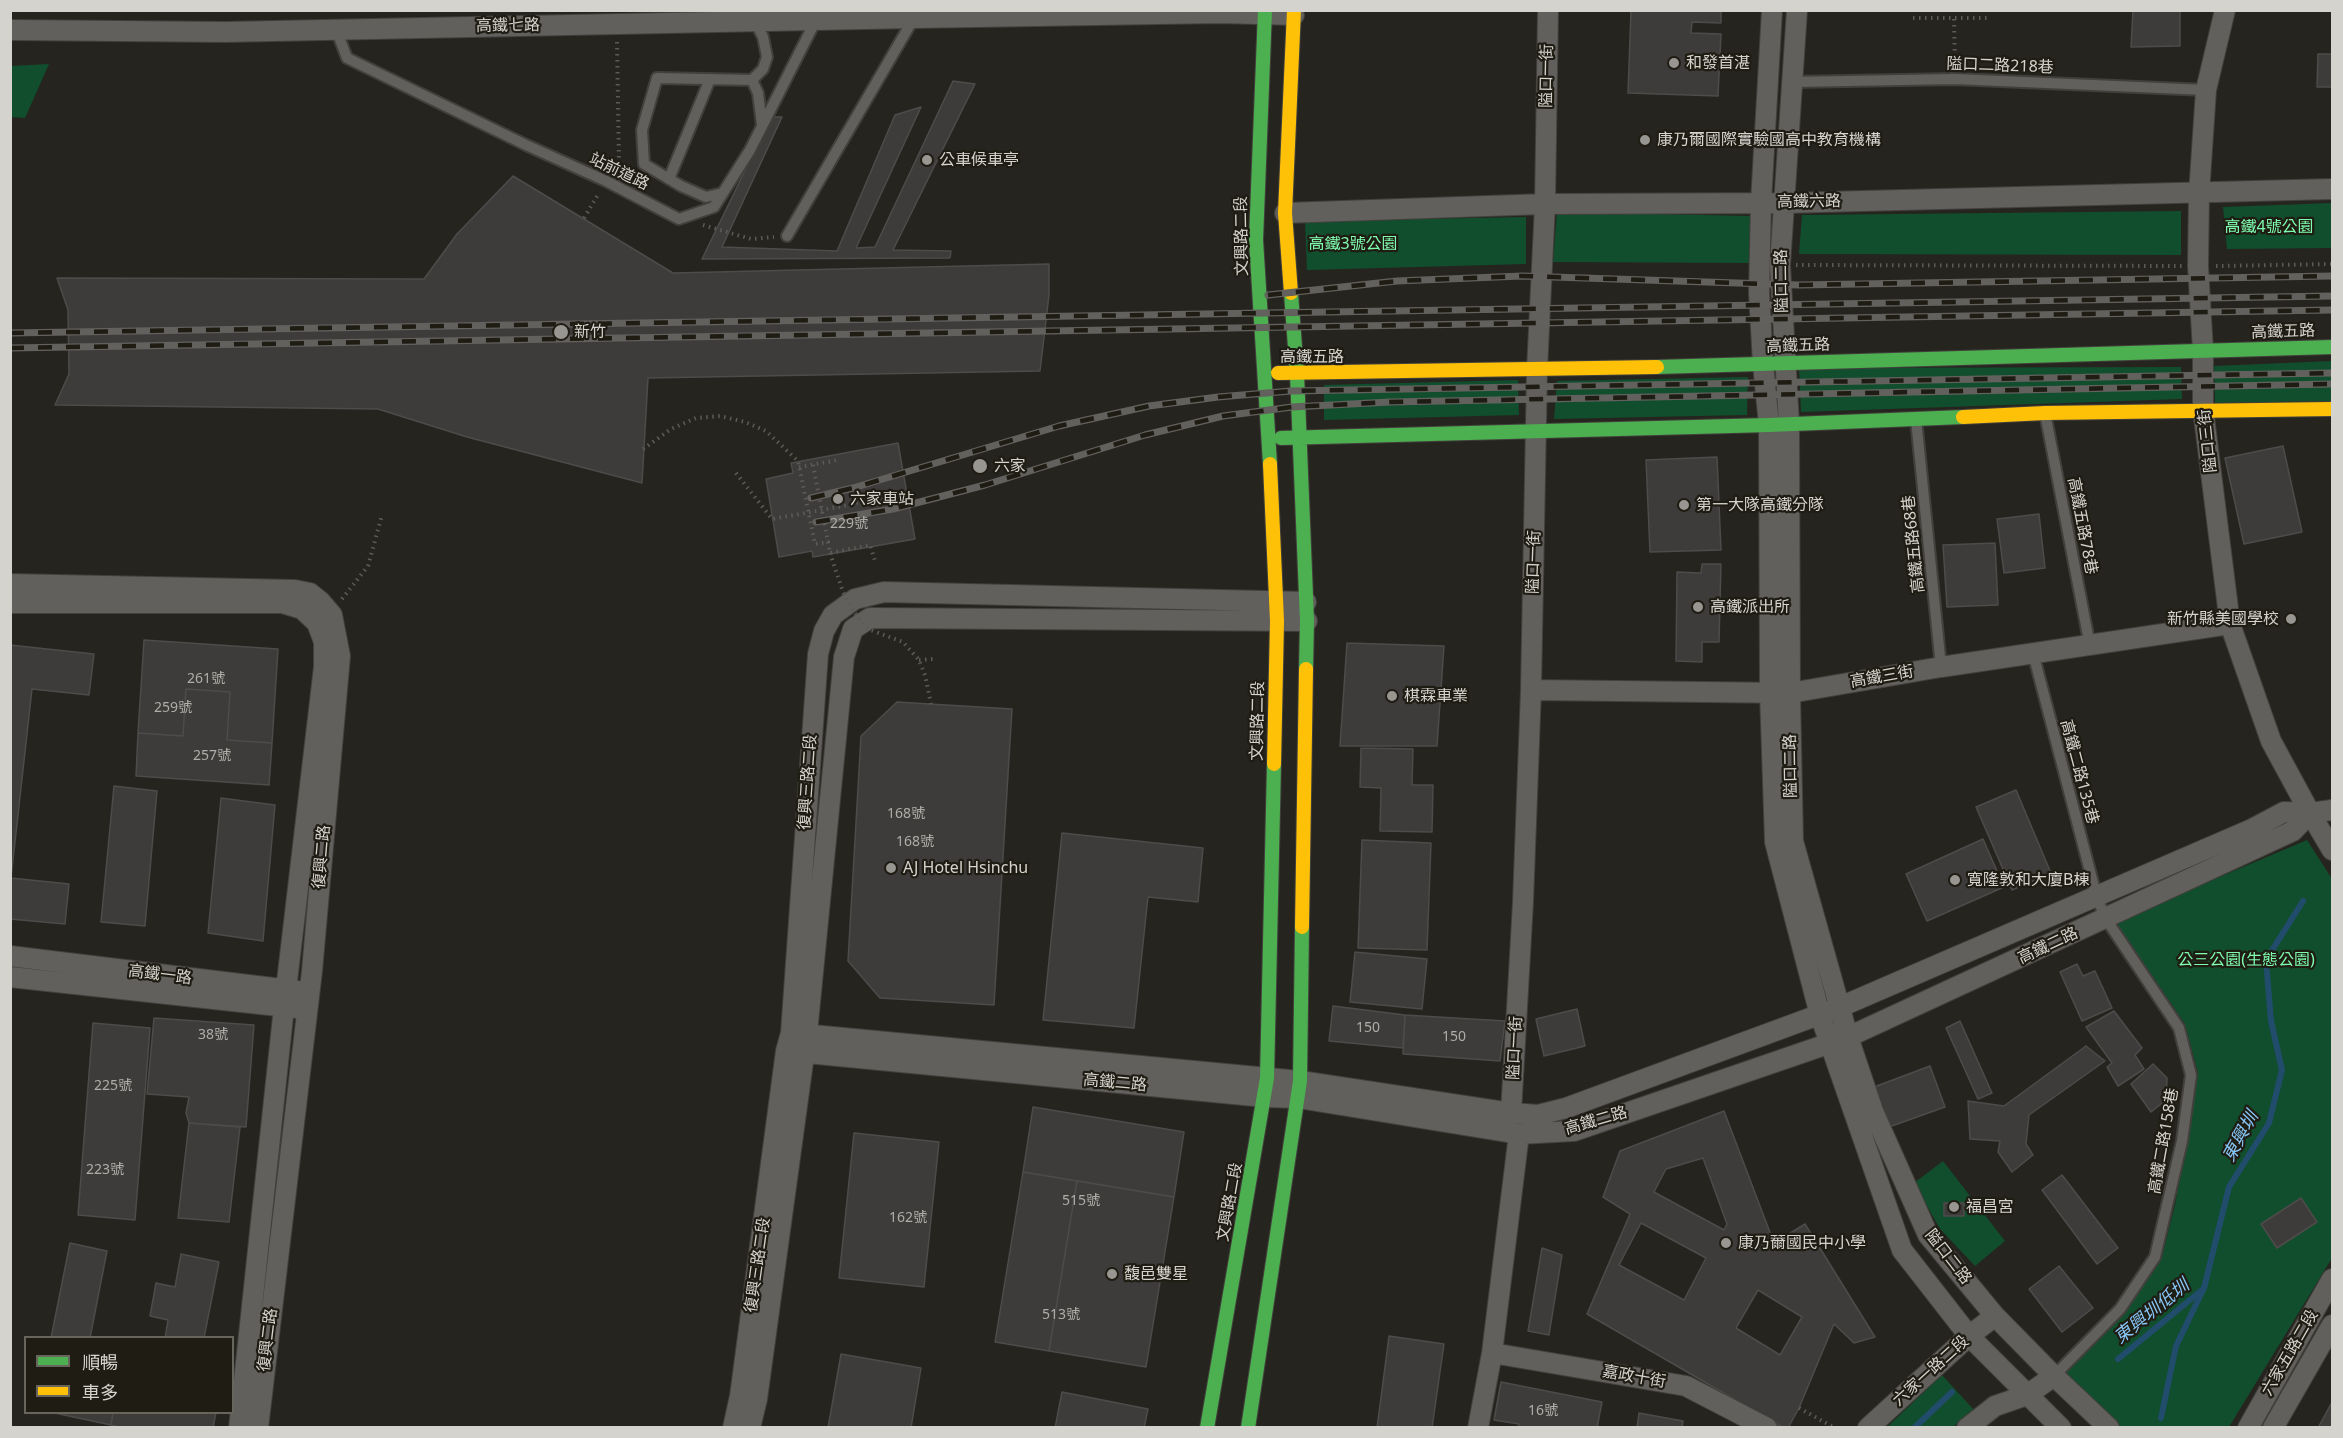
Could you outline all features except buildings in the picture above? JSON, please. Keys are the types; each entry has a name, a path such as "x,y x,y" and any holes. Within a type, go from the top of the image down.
{"street":[{"name":"隘口一街","path":"1511,1113 1522,923 1531,690 1538,430 1537,370 1545,204 1548,10"},
{"name":"隘口二路","path":"1772,10 1761,202 1760,265 1763,364 1769,425 1770,693 1775,842 1820,1015 1902,1250 1969,1336 2061,1428"},
{"name":"隘口二路","path":"1797,10 1780,265 1789,424 1793,841 1848,1037 1872,1111 1928,1235 1995,1316 2109,1428"},
{"name":"隘口三街","path":"2224,10 2206,90 2199,194 2198,266 2203,351 2203,409 2230,624 2271,741 2332,850"},
{"name":"文興路二段","path":"1207,1428 1266,1087 1277,621 1272,484 1267,439 1256,240 1265,12"},
{"name":"高鐵七路","path":"10,30 225,32 1294,13"},
{"path":"1248,1428 1299,1089 1307,611 1298,374 1285,213 1294,13"},
{"name":"高鐵六路","path":"1285,213 1545,204 1784,203 2332,189"},
{"path":"1760,265 1780,265"},
{"name":"高鐵五路","path":"1264,373 1537,370 2332,347"},
{"path":"1267,439 1769,425 2045,413 2332,409"},
{"path":"10,584 295,590 310,593 332,615"},
{"name":"復興三路二段","path":"733,1428 797,1043 818,654 824,631 833,615 855,599 884,592 1275,601 1307,611"},
{"name":"復興二路","path":"10,603 282,603 302,609 317,623 324,642 324,667 285,999 239,1428"},
{"name":"復興三路二段","path":"750,1428 757,1400 844,657 854,629 870,618 1277,621 1307,611"},
{"name":"復興二路","path":"258,1428 309,1000 340,656 332,615"},
{"name":"高鐵三街","path":"1531,690 1790,693 1941,667 2230,624"},
{"name":"高鐵二路","path":"797,1043 1299,1089 1538,1115 1566,1108 1840,1007 2097,898 2252,829 2284,812 2310,813 2332,810"},
{"name":"高鐵二路","path":"1299,1089 1519,1134 1574,1131 1848,1037 2293,831 2310,813"},
{"name":"高鐵一路","path":"10,956 285,999"},
{"name":"高鐵一路","path":"10,977 309,1000"},
{"path":"1478,1428 1492,1353 1519,1134"},
{"name":"六家五路二段","path":"2248,1428 2332,1279"},
{"name":"六家一路二段","path":"1869,1428 1969,1336 1995,1316"},
{"name":"六家五路二段","path":"2273,1428 2332,1325"},
{"name":"嘉政十街","path":"1492,1353 1686,1386 1767,1428"},
{"path":"1967,1428 1995,1406 2027,1395 2054,1376"}],"lane":[{"path":"787,236 914,18"},
{"path":"679,219 714,207 750,150 816,20"},
{"path":"723,193 706,196 669,179 644,164 642,129 657,78 752,80 763,69 767,57 763,37 755,21"},
{"name":"站前道路","path":"336,29 347,58 606,181 679,219"},
{"path":"669,179 710,79"},
{"name":"隘口二路218巷","path":"1792,82 1955,79 2206,90"},
{"path":"752,80 758,93 762,125"},
{"name":"高鐵五路78巷","path":"2045,413 2090,646"},
{"name":"高鐵五路68巷","path":"1916,419 1941,667"},
{"name":"高鐵二路135巷","path":"2033,653 2097,898"},
{"name":"高鐵二路158巷","path":"2054,1376 2120,1309 2155,1257 2182,1141 2191,1076 2179,1028 2106,919 2097,898"}],"path":[{"path":"1913,18 1990,18"},
{"path":"1954,18 1955,79"},
{"path":"617,39 619,165"},
{"path":"584,218 601,190"},
{"path":"679,219 751,239 787,236"},
{"path":"1780,265 2332,264"},
{"path":"644,449 671,429 696,418 720,416 745,422 766,431 798,462 814,544 828,542"},
{"path":"799,467 838,460"},
{"path":"813,465 830,553 843,592 853,611 868,628 903,642 919,660 926,675 931,704"},
{"path":"736,473 772,519 844,506 897,492"},
{"path":"332,615 368,566 382,515"},
{"path":"830,553 870,545 876,564"},
{"path":"919,660 934,659"},
{"path":"1799,1408 1835,1428"}],"green space":[{"path":"49,64 25,118 11,117 11,66"},
{"name":"高鐵4號公園","path":"2332,203 2332,248 2227,249 2223,207"},
{"path":"2181,211 2181,255 1799,254 1802,215"},
{"path":"1557,212 1751,216 1749,263 1553,262"},
{"name":"高鐵3號公園","path":"1526,217 1526,264 1307,270 1305,221"},
{"path":"2332,361 2332,401 2215,403 2214,366"},
{"path":"2181,367 2182,399 1801,412 1799,368"},
{"path":"1748,377 1747,415 1554,419 1557,381"},
{"path":"1518,380 1519,415 1324,420 1324,385"},
{"name":"公三公園(生態公園)","path":"2307,840 2332,879 2332,1258 2229,1427 2119,1427 2063,1374 2124,1313 2161,1260 2175,1205 2198,1073 2185,1024 2115,921"},
{"path":"1943,1161 2005,1241 1975,1266 1940,1229 1914,1183"},
{"path":"1942,1375 1974,1410 1953,1427 1886,1428"}],"waterway":[{"name":"東興圳","path":"2161,1418 2176,1346 2204,1288 2229,1187 2269,1123 2282,1070 2271,1021 2266,960 2303,901"},
{"name":"東興圳低圳","path":"2118,1359 2202,1290"},
{"name":"東興圳低圳","path":"1914,1428 1952,1392"}],"railway":[{"path":"1268,295 1397,281 1522,276 1799,285 2332,276"},
{"path":"10,333 2332,296"},
{"path":"10,348 2332,310"},
{"path":"811,498 853,488 1059,426 1149,406 1291,391 2332,373"},
{"path":"816,522 893,509 985,485 1145,435 1223,416 1292,407 1390,402 2332,384"}],"traffic: fast":[{"path":"1265,10 1256,240 1270,464"},
{"path":"1291,293 1297,374 1307,621 1306,669"},
{"path":"1657,367 2332,347"},
{"path":"1281,438 1769,425 1963,417"},
{"path":"1207,1428 1267,1078 1274,764"},
{"path":"1248,1428 1300,1081 1302,927"}],"traffic: slow":[{"path":"1291,293 1285,213 1294,10"},
{"path":"1278,373 1657,367"},
{"path":"1963,417 2045,413 2332,409"},
{"path":"1270,464 1277,621 1274,764"},
{"path":"1302,927 1306,669"}],"place":[{"name":"和發首湛","path":"1674,63"},
{"name":"康乃爾國際實驗國高中教育機構","path":"1645,140"},
{"name":"公車候車亭","path":"927,160"},
{"name":"新竹","path":"561,332"},
{"name":"六家","path":"980,466"},
{"name":"六家車站","path":"838,499"},
{"name":"第一大隊高鐵分隊","path":"1684,505"},
{"name":"高鐵派出所","path":"1698,607"},
{"name":"新竹縣美國學校","path":"2291,619"},
{"name":"棋霖車業","path":"1392,696"},
{"name":"AJ Hotel Hsinchu","path":"891,868"},
{"name":"寬隆敦和大廈B棟","path":"1955,880"},
{"name":"福昌宮","path":"1954,1207"},
{"name":"康乃薾國民中小學","path":"1726,1243"},
{"name":"馥邑雙星","path":"1112,1274"}]}
